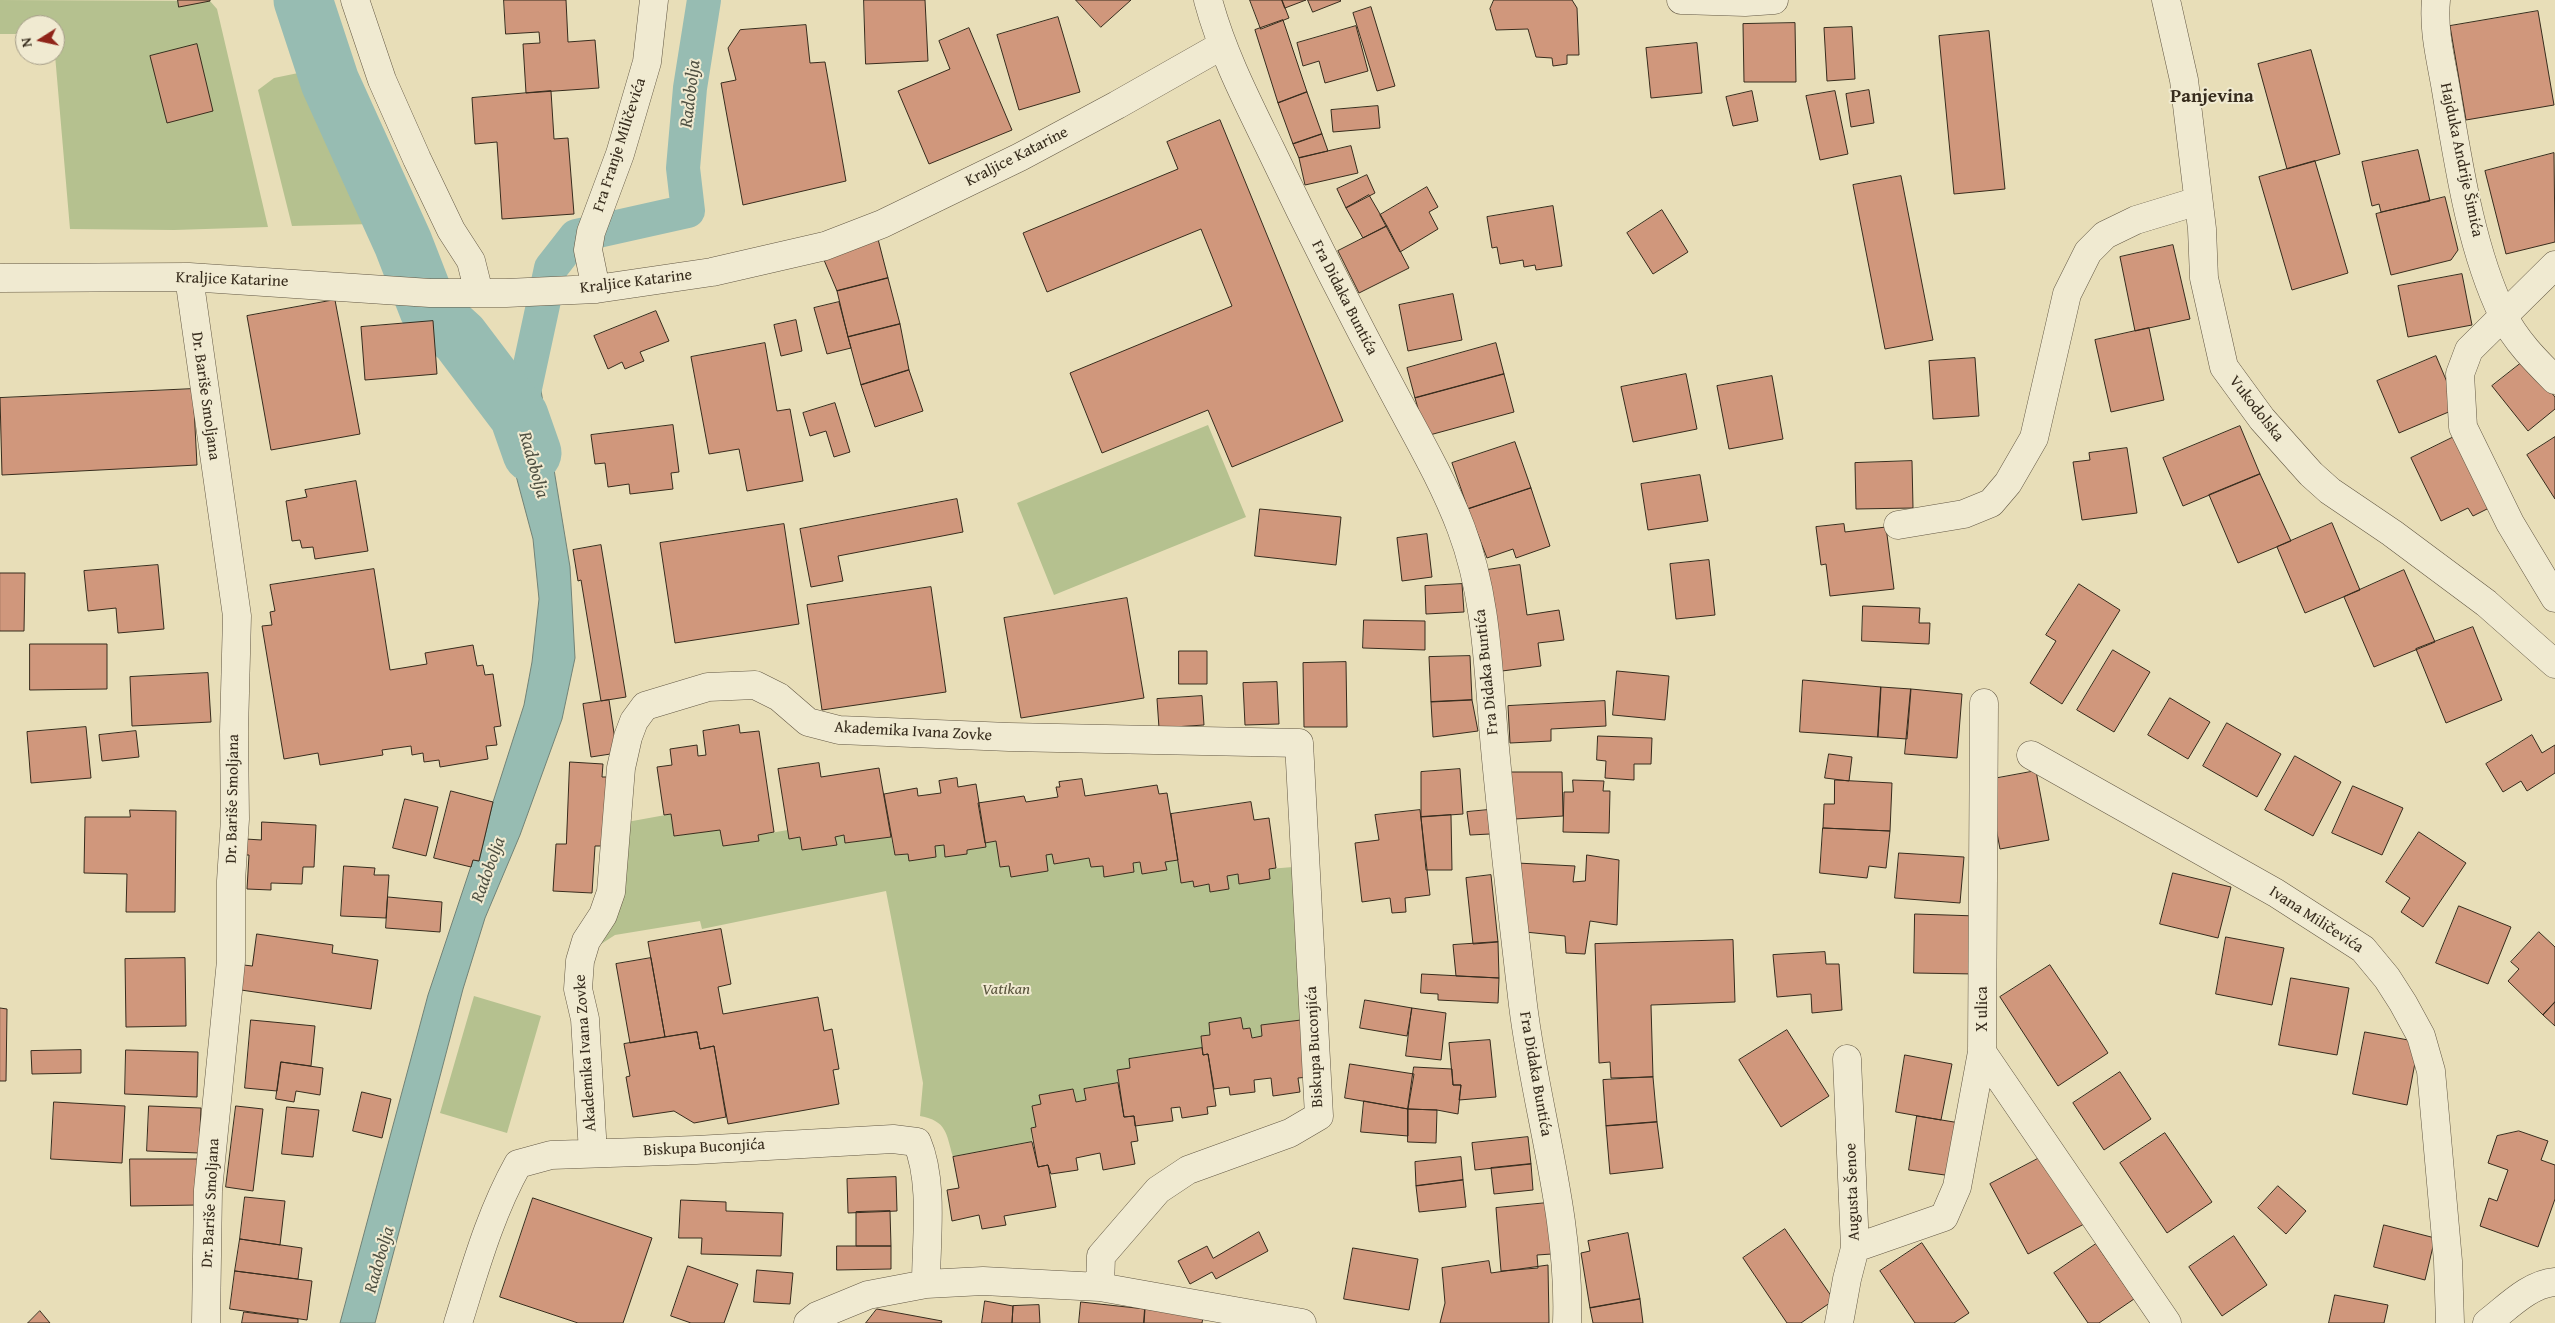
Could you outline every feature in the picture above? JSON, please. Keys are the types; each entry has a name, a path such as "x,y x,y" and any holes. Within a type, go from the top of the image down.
{"street":[{"path":"355,0 382,80 451,230 472,261 479,293"},
{"name":"Fra Franje Miličevića","path":"590,289 588,250 591,232 620,154 647,62 654,0"},
{"path":"1682,0 1736,2 1774,0"},
{"name":"Vukodolska","path":"2166,0 2184,80 2198,201 2204,278 2224,367 2245,398 2279,440 2330,491 2392,533 2486,603 2555,664"},
{"name":"Hajduka Andrije Šimića","path":"2436,0 2434,21 2465,192 2484,268 2503,317 2529,354 2555,380"},
{"name":"Fra Didaka Buntića","path":"1210,1 1221,46 1311,234 1431,463 1461,527 1474,569 1488,641 1495,747 1524,1010 1563,1239 1568,1294 1567,1323"},
{"name":"Kraljice Katarine","path":"0,278 189,277 450,294 526,293 590,289 712,272 825,246 882,224 1036,148 1125,101 1221,46"},
{"path":"1898,525 1964,514 1992,503 2008,483 2034,438 2067,294 2088,252 2105,235 2136,220 2198,201"},
{"path":"2555,264 2469,350 2460,374 2464,427 2510,523 2555,598"},
{"name":"Dr. Bariše Smoljana","path":"189,277 236,616 235,819 231,881 231,962 208,1190 206,1323"},
{"name":"Akademika Ivana Zovke","path":"593,1153 585,1018 578,989 580,961 586,941 603,915 611,892 621,768 628,737 634,721 645,706 708,687 756,684 779,697 808,722 839,730 1009,737 1299,743"},
{"name":"X ulica","path":"1855,1248 1944,1217 1957,1187 1982,1052 1984,703"},
{"name":"Biskupa Buconjića","path":"1100,1286 1101,1256 1158,1190 1188,1170 1290,1133 1319,1116 1299,743"},
{"name":"Ivana Miličevića","path":"2031,755 2276,893 2363,949 2387,978 2421,1036 2431,1071 2448,1261 2450,1323"},
{"path":"1982,1052 2167,1323"},
{"name":"Augusta Šenoe","path":"1839,1323 1855,1248 1847,1059"},
{"name":"Biskupa Buconjića","path":"458,1323 480,1250 504,1190 518,1164 551,1155 696,1150 892,1139 917,1142 924,1158 926,1185 926,1284"},
{"path":"808,1323 817,1316 868,1295 926,1284 983,1281 1100,1286 1302,1323"},
{"path":"2487,1323 2529,1291 2544,1283 2555,1282"}],"green space":[{"path":"0,0 210,1 217,9 268,227 174,230 70,229 56,65 65,65 65,15 15,15 15,34 0,34"},
{"path":"308,71 316,98 372,224 292,226 258,90 274,78"},
{"path":"1208,425 1246,517 1054,595 1017,503"},
{"name":"Vatikan","path":"671,814 674,836 720,830 723,846 759,841 758,835 788,830 789,839 800,837 802,850 837,845 835,837 844,835 846,843 891,837 895,855 908,854 910,861 936,857 935,846 944,845 946,857 967,854 967,850 985,847 985,843 996,841 1000,867 1009,866 1012,877 1048,871 1046,855 1052,854 1054,864 1089,858 1091,867 1103,866 1134,872 1133,863 1140,862 1143,874 1167,870 1165,862 1178,860 1193,881 1194,887 1209,884 1210,892 1229,889 1227,876 1238,874 1240,884 1270,879 1269,869 1305,866 1301,1020 1261,1025 1262,1036 1252,1038 1250,1028 1243,1029 1241,1019 1209,1023 1210,1035 1201,1037 1202,1048 1130,1059 1130,1068 1117,1070 1118,1083 1084,1089 1086,1100 1076,1102 1073,1089 1040,1095 1041,1104 1032,1106 1036,1127 1031,1128 1032,1142 953,1157 944,1129 936,1121 920,1116 923,1083 886,891 702,929 700,921 615,935 598,946 616,824"},
{"path":"474,996 541,1016 507,1133 440,1113"}],"water":[{"path":"538,372 570,567 575,658 562,719 520,835 485,918 463,989 375,1323 340,1323 428,995 473,860 479,861 493,802 524,705 532,662 539,599 533,539 511,457 480,386"}],"building":[{"path":"178,0 210,0 210,1 179,7"},
{"path":"504,0 566,0 568,42 595,40 599,88 526,93 523,44 540,43 539,32 506,34"},
{"path":"864,0 925,0 928,61 866,64"},
{"path":"1076,0 1131,0 1101,27"},
{"path":"1250,0 1282,0 1289,18 1261,29"},
{"path":"1282,0 1306,0 1285,8"},
{"path":"1308,0 1340,0 1341,1 1313,12"},
{"path":"1494,0 1572,0 1577,8 1579,55 1567,55 1567,64 1553,66 1552,58 1536,57 1528,29 1496,30 1490,9"},
{"path":"1371,7 1395,86 1377,91 1353,13"},
{"path":"2538,11 2554,105 2466,120 2450,26"},
{"path":"1058,17 1080,92 1019,110 997,35"},
{"path":"1283,20 1307,92 1278,103 1255,30"},
{"path":"1795,23 1796,82 1744,82 1743,24"},
{"path":"806,25 810,63 825,62 846,181 743,205 721,83 736,80 728,48 740,30"},
{"path":"1356,26 1368,71 1325,83 1319,61 1303,66 1297,43"},
{"path":"1852,27 1855,79 1827,81 1824,28"},
{"path":"969,28 1012,130 929,164 898,91 950,69 939,41"},
{"path":"1989,31 2005,189 1954,194 1939,36"},
{"path":"1697,43 1702,93 1651,98 1646,48"},
{"path":"197,44 213,111 167,123 150,56"},
{"path":"2311,50 2340,154 2287,169 2258,64"},
{"path":"1869,90 1874,123 1851,127 1846,94"},
{"path":"551,91 554,139 568,138 574,214 502,219 497,142 475,144 472,98"},
{"path":"1752,91 1758,121 1733,126 1726,97"},
{"path":"1835,91 1848,154 1820,160 1806,96"},
{"path":"1307,92 1322,134 1293,144 1278,103"},
{"path":"1378,106 1380,128 1333,132 1331,110"},
{"path":"1220,120 1343,421 1232,467 1208,410 1102,453 1070,373 1232,306 1201,229 1047,292 1023,233 1178,169 1167,142"},
{"path":"1322,134 1328,151 1299,158 1293,144"},
{"path":"1351,146 1358,173 1305,185 1299,158"},
{"path":"2418,150 2430,201 2381,212 2379,204 2372,206 2362,162"},
{"path":"2554,153 2555,242 2506,254 2485,171"},
{"path":"2315,161 2348,273 2292,290 2259,177"},
{"path":"1367,175 1375,193 1346,208 1337,189"},
{"path":"1901,176 1933,340 1885,349 1853,185"},
{"path":"1427,187 1438,207 1429,212 1438,229 1400,252 1380,215"},
{"path":"1369,195 1387,226 1363,238 1346,208"},
{"path":"2445,197 2458,250 2451,260 2391,275 2376,214"},
{"path":"1553,206 1562,266 1536,270 1535,265 1524,267 1523,260 1500,264 1497,247 1492,248 1487,217"},
{"path":"1662,210 1688,252 1653,274 1627,233"},
{"path":"1387,226 1409,268 1359,293 1338,251"},
{"path":"878,239 888,278 837,291 824,260"},
{"path":"2173,245 2190,319 2135,331 2120,257"},
{"path":"2462,274 2472,325 2408,337 2398,286"},
{"path":"888,278 900,324 848,337 837,291"},
{"path":"1453,294 1462,340 1408,351 1399,305"},
{"path":"335,300 360,434 271,450 247,316"},
{"path":"839,302 851,348 827,354 814,308"},
{"path":"656,311 669,341 640,352 644,361 625,369 622,362 608,369 594,336"},
{"path":"796,320 802,351 781,356 774,325"},
{"path":"433,321 437,374 365,380 361,327"},
{"path":"900,324 909,370 861,385 848,337"},
{"path":"2149,328 2164,400 2111,412 2095,340"},
{"path":"765,343 777,411 790,409 803,481 747,491 739,449 709,454 691,357"},
{"path":"1496,343 1504,374 1415,398 1407,368"},
{"path":"2436,356 2458,408 2399,433 2377,381"},
{"path":"1975,358 1979,416 1933,419 1929,361"},
{"path":"2525,360 2555,397 2555,409 2528,431 2492,386"},
{"path":"909,370 923,411 875,427 861,385"},
{"path":"1504,374 1514,412 1426,436 1415,398"},
{"path":"1686,374 1697,429 1633,442 1621,387"},
{"path":"1772,376 1783,439 1729,449 1717,386"},
{"path":"193,389 197,465 2,475 0,398"},
{"path":"835,403 850,452 834,457 826,431 810,436 803,413"},
{"path":"673,425 679,472 671,473 673,489 630,494 629,484 608,487 605,463 595,464 591,435"},
{"path":"2240,426 2260,474 2183,506 2163,458"},
{"path":"2462,433 2489,508 2473,516 2468,508 2441,521 2411,458"},
{"path":"2555,437 2555,499 2527,455"},
{"path":"1515,442 1531,488 1468,509 1452,463"},
{"path":"2127,448 2137,513 2082,520 2073,462 2090,460 2089,453"},
{"path":"1912,461 1913,508 1856,509 1855,463"},
{"path":"2260,474 2291,541 2238,563 2209,495"},
{"path":"1700,475 1708,521 1648,530 1641,484"},
{"path":"356,481 368,551 315,559 313,547 302,548 300,540 292,541 286,501 307,497 305,490"},
{"path":"1531,488 1550,546 1516,558 1513,549 1487,558 1468,509"},
{"path":"957,499 963,532 838,556 843,581 811,587 800,529"},
{"path":"1260,509 1341,517 1336,565 1255,556"},
{"path":"2332,523 2360,590 2305,613 2277,547"},
{"path":"784,524 799,624 675,643 660,543"},
{"path":"1844,524 1845,532 1886,527 1894,589 1830,596 1826,564 1821,565 1816,527"},
{"path":"1427,534 1432,577 1402,581 1397,538"},
{"path":"601,545 626,697 601,701 581,580 578,581 573,550"},
{"path":"1709,560 1715,615 1676,619 1670,564"},
{"path":"158,565 164,629 118,633 116,608 88,611 84,571"},
{"path":"1520,565 1527,615 1559,610 1564,640 1538,643 1541,666 1502,671 1487,570"},
{"path":"374,569 390,670 427,664 425,653 473,645 477,666 483,665 485,675 493,674 501,726 494,727 497,745 486,746 488,759 440,767 439,760 424,762 423,753 412,755 411,746 382,750 383,755 320,765 318,753 284,759 262,626 272,625 270,612 275,611 270,585"},
{"path":"2404,570 2435,642 2374,667 2344,597"},
{"path":"0,573 25,573 24,631 0,631"},
{"path":"1462,584 1464,612 1426,614 1425,586"},
{"path":"2079,584 2120,610 2062,704 2030,683 2056,641 2046,635"},
{"path":"931,587 946,692 822,710 807,605"},
{"path":"1127,598 1144,698 1021,718 1004,618"},
{"path":"1863,606 1920,608 1919,623 1930,623 1929,644 1862,641"},
{"path":"1364,620 1425,621 1425,650 1363,648"},
{"path":"2473,627 2502,700 2446,723 2416,649"},
{"path":"30,644 107,644 107,689 30,690"},
{"path":"2113,650 2150,672 2114,732 2077,710"},
{"path":"1179,651 1207,651 1207,684 1179,684"},
{"path":"1470,656 1472,700 1431,702 1429,657"},
{"path":"1346,662 1347,727 1304,727 1303,663"},
{"path":"1617,671 1669,676 1665,720 1613,715"},
{"path":"208,673 211,722 132,726 130,677"},
{"path":"1803,680 1881,687 1878,737 1800,732"},
{"path":"1277,682 1279,724 1245,725 1243,683"},
{"path":"1881,687 1911,689 1907,739 1878,737"},
{"path":"1911,689 1962,694 1957,758 1905,754"},
{"path":"1202,696 1204,725 1159,728 1157,699"},
{"path":"2170,698 2210,722 2188,759 2148,735"},
{"path":"609,700 617,753 591,757 583,704"},
{"path":"1472,700 1478,731 1433,737 1431,702"},
{"path":"1605,701 1606,726 1551,729 1551,741 1510,743 1508,706"},
{"path":"2227,723 2281,754 2257,797 2203,766"},
{"path":"739,725 740,733 759,731 774,832 758,835 759,841 723,846 720,830 674,836 671,814 664,815 657,767 672,765 670,749 697,745 698,756 706,755 703,731"},
{"path":"86,727 91,778 31,783 27,732"},
{"path":"136,731 139,757 102,761 99,735"},
{"path":"2532,735 2542,753 2555,745 2555,773 2527,791 2521,781 2503,792 2486,764"},
{"path":"1598,736 1652,738 1651,764 1634,764 1634,780 1605,778 1606,761 1597,760"},
{"path":"1829,754 1852,757 1849,781 1825,778"},
{"path":"2295,756 2341,782 2313,836 2265,810"},
{"path":"570,762 603,764 602,777 609,777 605,846 595,846 592,893 553,891 556,844 566,844"},
{"path":"819,763 821,777 879,768 891,837 845,843 844,835 835,837 837,845 802,850 800,837 789,839 778,769"},
{"path":"1460,769 1463,814 1421,817 1421,772"},
{"path":"2036,771 2049,840 2000,849 1987,780"},
{"path":"1509,772 1562,772 1563,816 1515,819"},
{"path":"957,778 958,787 976,784 986,847 967,850 967,854 945,857 944,845 935,846 936,857 909,861 908,854 895,855 884,794 917,788 918,796 941,793 939,781"},
{"path":"1082,779 1085,796 1157,785 1159,794 1167,793 1178,860 1165,862 1167,870 1142,874 1140,862 1133,863 1134,872 1104,877 1103,866 1091,867 1089,858 1054,864 1052,854 1046,855 1048,871 1011,877 1009,866 1000,867 996,841 985,843 978,803 1024,796 1026,802 1058,797 1056,787 1060,787 1059,782"},
{"path":"1573,780 1604,781 1603,791 1610,791 1609,833 1563,832 1564,792 1573,792"},
{"path":"1835,780 1892,783 1890,831 1823,828 1824,804 1834,804"},
{"path":"2353,786 2403,808 2382,855 2332,833"},
{"path":"451,791 493,802 479,861 473,860 471,867 434,858"},
{"path":"405,799 438,807 426,856 393,848"},
{"path":"1251,802 1254,820 1269,818 1276,868 1269,869 1270,879 1239,884 1238,874 1227,876 1229,889 1210,892 1209,884 1194,887 1193,881 1181,883 1171,814"},
{"path":"130,810 176,811 175,912 126,912 127,874 84,873 85,817 130,817"},
{"path":"1420,810 1430,895 1405,898 1406,912 1392,913 1390,898 1362,902 1355,843 1379,840 1375,815"},
{"path":"1488,810 1490,834 1470,835 1467,812"},
{"path":"1451,815 1452,870 1426,870 1421,817"},
{"path":"262,822 316,825 314,867 303,867 302,884 271,883 271,890 247,889 249,855 245,855 246,839 261,840"},
{"path":"1823,828 1890,831 1886,868 1869,866 1867,878 1820,873"},
{"path":"2419,832 2466,863 2423,927 2401,912 2410,898 2386,882"},
{"path":"1899,853 1964,857 1960,903 1895,898"},
{"path":"1587,855 1619,860 1617,925 1590,921 1585,954 1566,953 1565,936 1525,932 1517,863 1575,866 1573,882 1585,881"},
{"path":"344,866 375,868 374,875 389,875 386,918 341,916"},
{"path":"2173,873 2231,887 2218,938 2160,924"},
{"path":"1491,875 1498,942 1473,944 1466,878"},
{"path":"388,897 442,902 440,932 386,928"},
{"path":"2459,906 2511,927 2488,984 2436,963"},
{"path":"1915,914 1977,916 1975,974 1914,973"},
{"path":"721,929 731,984 718,987 723,1014 818,997 824,1031 832,1029 839,1069 833,1070 839,1104 728,1124 714,1046 700,1049 697,1032 665,1037 648,942"},
{"path":"2539,932 2555,947 2555,1002 2543,1015 2508,981 2519,969 2511,962"},
{"path":"257,934 333,945 332,953 378,960 371,1009 241,990 244,965 252,966"},
{"path":"2226,937 2284,948 2272,1005 2216,994"},
{"path":"1733,940 1735,1002 1651,1005 1653,1077 1611,1078 1610,1062 1599,1063 1595,944"},
{"path":"1498,942 1499,978 1456,976 1453,945"},
{"path":"1825,952 1826,964 1839,964 1842,1010 1812,1013 1811,994 1777,997 1773,955"},
{"path":"185,958 186,1026 126,1027 125,959"},
{"path":"651,958 665,1037 630,1043 616,964"},
{"path":"2050,965 2108,1053 2058,1086 2000,997"},
{"path":"1422,974 1499,978 1498,1003 1438,1000 1438,994 1421,993"},
{"path":"2291,978 2349,988 2337,1055 2279,1045"},
{"path":"1365,1000 1412,1008 1407,1036 1360,1028"},
{"path":"2555,1002 2555,1026 2543,1015"},
{"path":"0,1008 7,1009 6,1081 0,1081"},
{"path":"1412,1008 1446,1013 1441,1060 1406,1056"},
{"path":"1241,1018 1243,1029 1250,1028 1252,1038 1262,1036 1261,1025 1301,1020 1309,1077 1298,1078 1300,1092 1273,1096 1271,1078 1254,1080 1255,1092 1230,1095 1229,1087 1214,1089 1208,1054 1203,1055 1201,1036 1210,1035 1209,1023"},
{"path":"251,1020 315,1026 311,1066 281,1062 277,1091 245,1088"},
{"path":"1787,1030 1829,1096 1781,1127 1739,1060"},
{"path":"697,1032 700,1049 714,1046 726,1117 694,1123 674,1111 633,1117 626,1077 630,1076 624,1044"},
{"path":"2365,1032 2419,1042 2407,1105 2353,1094"},
{"path":"1490,1040 1496,1097 1459,1100 1461,1085 1453,1085 1449,1043"},
{"path":"1202,1048 1203,1055 1208,1054 1216,1106 1207,1107 1208,1114 1182,1118 1180,1107 1171,1108 1173,1121 1135,1126 1134,1116 1124,1117 1117,1070 1130,1068 1129,1059"},
{"path":"81,1050 81,1073 32,1074 31,1051"},
{"path":"126,1050 198,1052 197,1097 125,1094"},
{"path":"1905,1055 1952,1064 1941,1120 1896,1112"},
{"path":"281,1062 323,1068 320,1095 296,1091 294,1102 276,1099"},
{"path":"1350,1064 1414,1074 1408,1109 1345,1098"},
{"path":"1414,1067 1452,1069 1453,1085 1461,1085 1458,1114 1437,1110 1408,1109"},
{"path":"2120,1072 2151,1119 2104,1150 2073,1103"},
{"path":"1653,1077 1657,1122 1606,1126 1603,1080"},
{"path":"1118,1083 1124,1117 1134,1116 1138,1141 1131,1142 1135,1164 1103,1170 1100,1153 1076,1158 1078,1170 1051,1174 1048,1165 1038,1167 1031,1128 1036,1127 1032,1106 1041,1104 1039,1095 1073,1089 1076,1102 1086,1100 1084,1089"},
{"path":"362,1092 391,1099 382,1138 353,1131"},
{"path":"1364,1101 1408,1109 1408,1136 1361,1132"},
{"path":"54,1102 125,1106 122,1163 51,1159"},
{"path":"149,1106 201,1108 199,1153 147,1151"},
{"path":"236,1106 263,1109 253,1191 226,1187"},
{"path":"287,1107 319,1110 313,1157 282,1154"},
{"path":"1408,1109 1437,1110 1436,1143 1408,1142"},
{"path":"1917,1116 1960,1123 1952,1176 1909,1170"},
{"path":"1657,1122 1663,1168 1610,1174 1606,1126"},
{"path":"2519,1131 2548,1141 2541,1160 2555,1165 2555,1199 2538,1247 2480,1226 2489,1198 2497,1201 2508,1170 2488,1163 2497,1136"},
{"path":"2165,1133 2212,1202 2167,1233 2120,1163"},
{"path":"1528,1137 1531,1164 1475,1170 1472,1143"},
{"path":"1032,1142 1038,1167 1048,1165 1056,1207 1004,1216 1006,1225 982,1229 979,1215 952,1221 947,1190 959,1188 953,1157"},
{"path":"2047,1154 2084,1224 2028,1254 1990,1184"},
{"path":"1461,1157 1463,1180 1416,1186 1415,1162"},
{"path":"130,1159 199,1159 199,1205 131,1206"},
{"path":"1531,1164 1533,1190 1494,1194 1491,1168"},
{"path":"896,1177 897,1211 848,1213 847,1179"},
{"path":"1463,1180 1466,1207 1419,1212 1416,1186"},
{"path":"2278,1186 2306,1211 2286,1234 2258,1208"},
{"path":"245,1197 285,1201 280,1245 240,1239"},
{"path":"533,1198 652,1238 623,1323 578,1323 500,1297"},
{"path":"681,1200 726,1202 726,1211 783,1213 781,1256 701,1254 702,1238 679,1238"},
{"path":"1547,1203 1552,1254 1537,1255 1538,1268 1501,1271 1496,1208"},
{"path":"890,1211 891,1246 856,1246 856,1212"},
{"path":"2384,1225 2435,1238 2425,1280 2374,1267"},
{"path":"1785,1229 1834,1300 1801,1323 1787,1323 1743,1258"},
{"path":"1259,1232 1268,1251 1216,1279 1212,1272 1190,1284 1178,1261 1207,1246 1213,1258"},
{"path":"1628,1233 1640,1299 1590,1308 1581,1253 1590,1251 1588,1241"},
{"path":"2234,1236 2267,1285 2222,1316 2189,1267"},
{"path":"240,1239 302,1248 298,1279 235,1271"},
{"path":"1922,1243 1969,1313 1954,1323 1915,1323 1880,1271"},
{"path":"2096,1244 2134,1299 2099,1323 2088,1323 2054,1273"},
{"path":"837,1246 891,1246 891,1269 837,1270"},
{"path":"1353,1248 1418,1259 1409,1310 1344,1299"},
{"path":"1489,1261 1491,1273 1548,1265 1549,1323 1440,1323 1445,1303 1442,1268"},
{"path":"688,1266 738,1284 724,1323 691,1323 671,1316"},
{"path":"757,1270 793,1273 790,1304 754,1302"},
{"path":"235,1271 312,1281 307,1320 230,1309"},
{"path":"2335,1295 2388,1305 2384,1323 2329,1323"},
{"path":"1640,1299 1643,1323 1593,1323 1590,1308"},
{"path":"985,1301 1013,1306 1012,1323 982,1323"},
{"path":"1081,1302 1145,1309 1144,1323 1079,1323"},
{"path":"1039,1305 1040,1323 1012,1323 1013,1306"},
{"path":"877,1309 942,1321 941,1323 866,1323"},
{"path":"1145,1309 1203,1317 1202,1323 1144,1323"},
{"path":"40,1311 50,1323 28,1323"},
{"path":"244,1312 298,1319 298,1323 242,1323"}],"waterway":[{"name":"Radobolja","path":"303,0 330,82 403,243 429,310 460,338 519,416 532,453"},
{"name":"Radobolja","path":"519,416 551,268 576,236 688,211 683,168 690,88 704,0"}],"district":[{"name":"Panjevina","path":"2212,97"}]}
